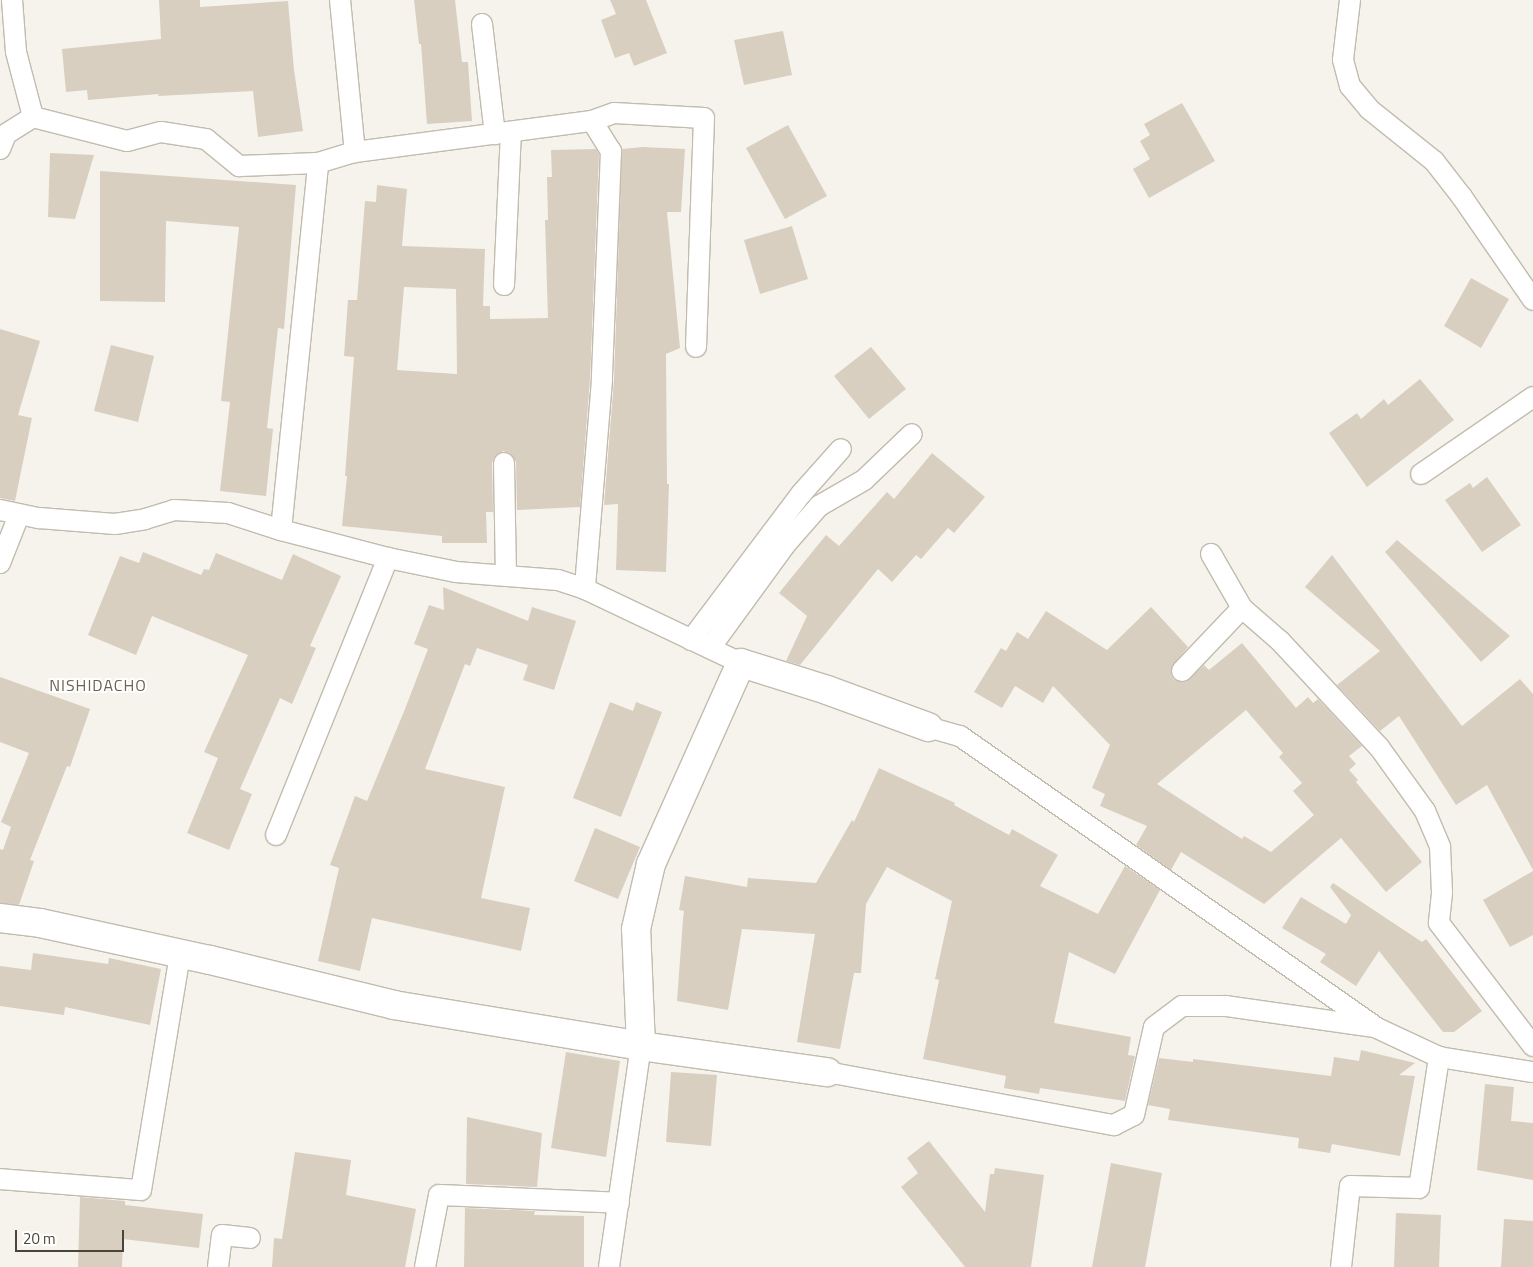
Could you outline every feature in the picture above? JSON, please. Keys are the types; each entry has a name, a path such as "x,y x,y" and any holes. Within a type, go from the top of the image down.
{"street":[{"path":"641,1046 636,929 651,864 741,663 826,690 928,727"},
{"path":"0,918 40,923 394,1005 641,1046 827,1072"}],"lane":[{"path":"12,0 16,52 32,117"},
{"path":"340,0 356,152"},
{"path":"1350,0 1343,60 1350,86 1369,109 1434,161 1462,197 1533,300"},
{"path":"482,24 503,133 504,285"},
{"path":"0,149 6,134 32,117 126,141 161,132 206,139 239,166 318,163 356,152 592,121 614,113 704,118 696,347"},
{"path":"585,589 602,380 611,151 592,121"},
{"path":"281,530 318,163"},
{"path":"1421,474 1533,397"},
{"path":"710,648 785,545 819,506 864,480 912,434"},
{"path":"691,640 801,494 840,449"},
{"path":"504,463 506,576"},
{"path":"0,564 9,512 115,524 145,519 174,510 228,513 281,530 388,558 456,572 558,580 585,589 741,663"},
{"path":"1211,554 1242,608 1280,641 1378,747 1425,811 1440,847 1442,893 1438,923 1533,1046"},
{"path":"276,835 388,558"},
{"path":"1182,671 1242,608"},
{"path":"928,727 960,736 1377,1028 1439,1057 1533,1072"},
{"path":"0,1179 141,1190 180,954"},
{"path":"827,1072 1114,1124 1134,1115 1154,1027 1182,1006 1226,1006 1377,1028"},
{"path":"609,1267 641,1046"},
{"path":"1340,1267 1350,1186 1419,1188 1439,1057"},
{"path":"426,1267 439,1195 619,1203"},
{"path":"218,1267 222,1235 250,1238"}],"building":[{"path":"159,0 200,0 200,7 288,1 294,70 303,131 258,137 253,91 158,96 159,94 88,100 87,90 66,92 62,49 161,39"},
{"path":"414,0 455,0 462,62 468,62 472,121 427,124 421,44 419,44"},
{"path":"610,0 646,0 667,53 634,66 629,53 615,58 601,20 616,14"},
{"path":"783,31 792,75 744,85 734,40"},
{"path":"1182,103 1215,161 1149,198 1133,169 1150,159 1140,141 1150,135 1144,124"},
{"path":"788,125 827,196 785,219 746,148"},
{"path":"643,147 685,149 681,212 667,212 680,348 666,354 667,484 669,484 666,572 616,570 618,504 604,505 614,380 622,149"},
{"path":"596,149 599,154 590,379 580,507 517,510 516,462 510,453 503,451 494,457 492,463 493,512 486,512 487,543 442,543 442,536 342,526 354,357 344,356 348,300 357,300 365,201 376,202 377,185 407,189 402,246 485,249 483,306 490,306 490,319 548,318 545,220 548,220 547,177 552,177 551,150","holes":["404,287 456,289 457,374 397,370"]},
{"path":"50,153 94,155 75,219 48,217"},
{"path":"100,171 296,185 284,329 278,328 267,428 273,429 266,496 220,491 230,402 221,401 239,227 166,221 165,302 100,301"},
{"path":"792,226 808,279 760,294 744,240"},
{"path":"1471,278 1509,299 1481,348 1444,326"},
{"path":"0,329 40,341 18,415 32,418 15,501 0,498"},
{"path":"111,345 154,356 138,422 94,411"},
{"path":"871,347 906,389 869,419 834,376"},
{"path":"1420,379 1454,420 1367,487 1329,433 1357,413 1361,419 1384,399 1388,405"},
{"path":"932,453 985,497 954,533 948,528 921,559 916,555 892,582 878,569 800,665 786,661 807,616 779,593 826,535 839,546 887,492 894,499"},
{"path":"1487,477 1521,525 1482,552 1445,500 1470,483 1473,488"},
{"path":"1397,540 1510,636 1481,662 1385,552"},
{"path":"143,552 201,575 204,569 209,570 216,553 282,580 293,554 341,576 310,646 316,648 292,704 280,698 240,789 252,794 229,850 187,833 218,758 204,752 248,655 152,616 136,655 88,635 120,556 139,563"},
{"path":"1332,555 1462,726 1520,679 1533,694 1533,870 1487,785 1456,805 1399,716 1380,731 1337,685 1380,651 1305,587"},
{"path":"443,587 528,621 532,607 576,621 554,690 523,680 528,665 477,648 470,666 465,664 425,769 505,787 481,898 530,908 521,951 372,918 360,971 318,961 339,868 330,865 355,796 367,801 405,709 428,649 414,644 429,605 444,610"},
{"path":"1151,607 1188,647 1171,668 1171,675 1174,680 1186,682 1204,665 1209,670 1242,643 1296,708 1308,697 1313,703 1318,699 1362,746 1349,756 1356,764 1349,770 1358,780 1356,782 1422,862 1386,892 1341,838 1264,904 1181,852 1171,870 1136,845 1147,826 1100,806 1105,794 1092,788 1110,745 1053,686 1043,703 1015,686 1002,708 974,692 1001,648 1006,651 1017,632 1028,639 1046,611 1107,650","holes":["1246,710 1283,753 1279,757 1302,783 1293,791 1314,815 1271,852 1244,836 1242,839 1157,784"]},
{"path":"0,677 90,709 70,767 67,766 30,860 34,861 19,905 0,903 0,849 3,850 11,827 1,822 29,753 0,742"},
{"path":"610,702 633,711 636,702 662,712 621,817 573,798"},
{"path":"879,768 955,803 954,805 1009,835 1012,829 1058,855 1040,886 1098,914 1125,866 1160,890 1115,974 1069,952 1054,1023 1131,1037 1128,1055 1135,1056 1125,1101 1040,1088 1039,1094 1004,1088 1006,1076 923,1059 939,980 935,979 952,901 887,867 866,904 861,973 854,973 840,1049 797,1042 815,934 742,929 728,1010 677,1001 684,911 679,910 685,876 747,887 748,878 816,883 852,820 854,822"},
{"path":"595,828 640,847 618,899 574,881"},
{"path":"1533,871 1533,935 1510,947 1483,900"},
{"path":"1333,883 1422,942 1426,939 1482,1011 1454,1032 1443,1032 1379,951 1356,986 1320,962 1326,954 1282,928 1301,897 1346,924 1351,915 1330,887"},
{"path":"33,953 108,964 109,958 161,969 150,1025 65,1007 64,1015 0,1006 0,966 31,970"},
{"path":"1361,1050 1415,1063 1399,1075 1415,1076 1400,1156 1332,1144 1330,1153 1298,1148 1299,1138 1168,1120 1170,1109 1148,1105 1159,1058 1193,1062 1193,1059 1331,1076 1334,1057 1359,1061"},
{"path":"566,1052 620,1061 606,1157 551,1148"},
{"path":"671,1072 717,1075 711,1146 666,1142"},
{"path":"1485,1084 1514,1087 1511,1121 1533,1123 1533,1180 1477,1170"},
{"path":"467,1117 542,1133 537,1187 466,1184"},
{"path":"929,1141 985,1212 990,1174 994,1174 995,1168 1044,1175 1031,1267 965,1267 901,1187 918,1173 907,1158"},
{"path":"295,1152 351,1160 346,1195 416,1209 405,1267 272,1267 274,1238 282,1239"},
{"path":"1111,1163 1162,1173 1145,1267 1092,1267"},
{"path":"80,1197 125,1201 125,1205 203,1214 199,1248 123,1239 122,1267 78,1267"},
{"path":"465,1208 535,1211 534,1215 584,1216 584,1267 464,1267"},
{"path":"1396,1213 1441,1215 1439,1267 1394,1267"},
{"path":"1504,1219 1533,1221 1533,1267 1501,1267"}],"district":[{"name":"NISHIDACHO","path":"98,685"}]}
